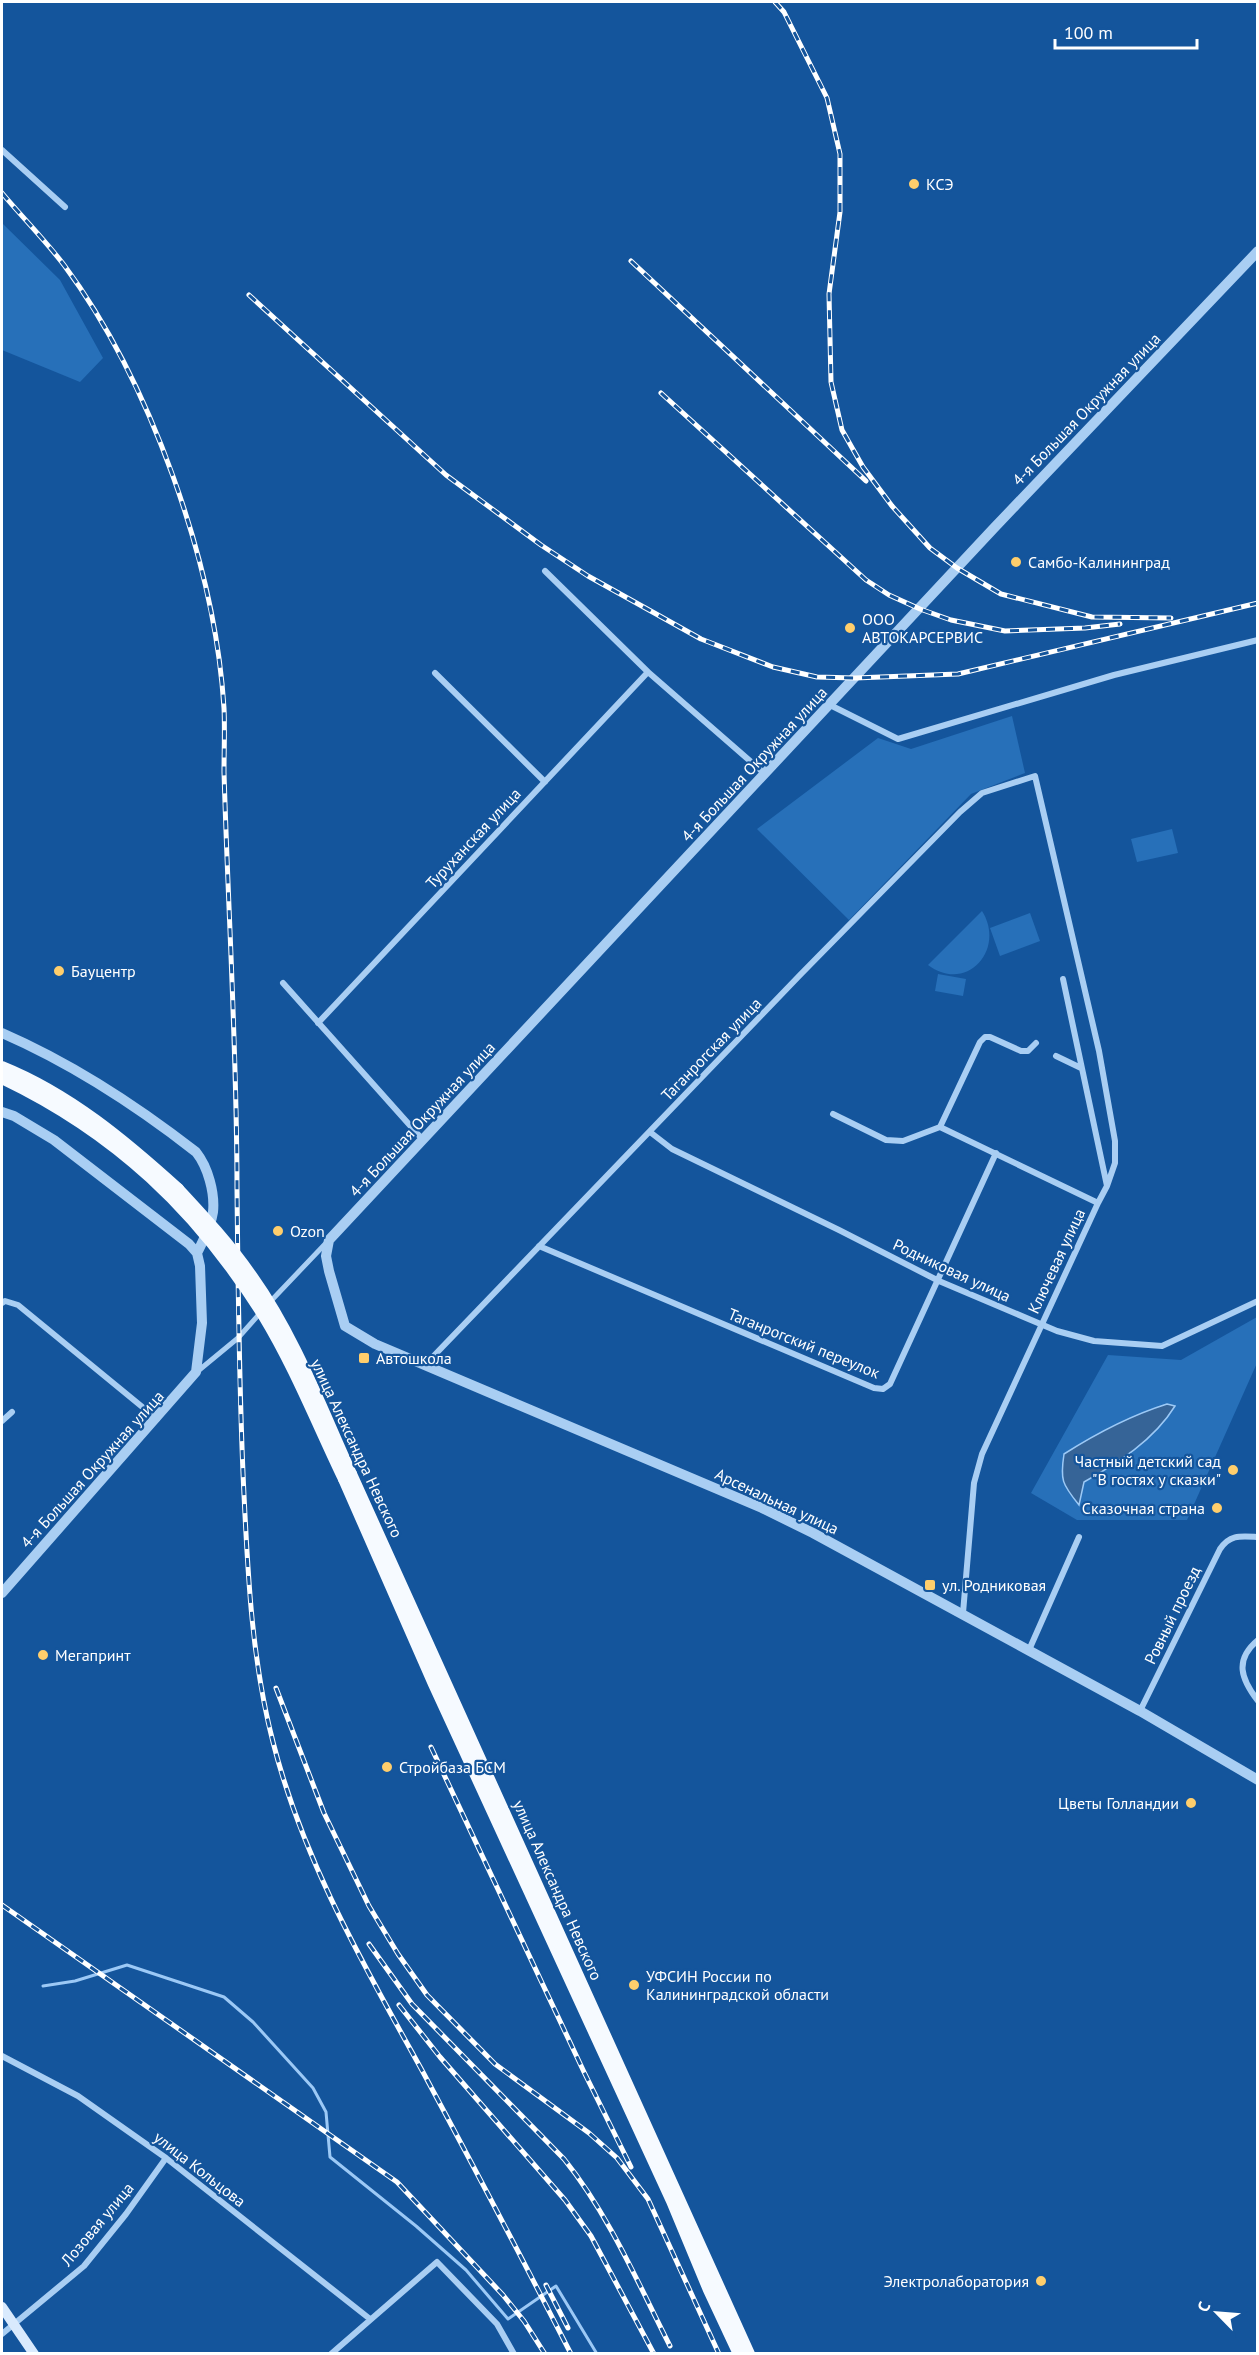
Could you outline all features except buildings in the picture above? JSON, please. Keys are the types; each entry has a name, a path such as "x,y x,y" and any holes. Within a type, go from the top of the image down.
{"main road":[{"name":"улица Александра Невского","path":"2,1067 52,1092 133,1148 178,1189 219,1233 253,1278 287,1337 347,1476 749,2354"},
{"path":"2,1078 85,1124 156,1181 204,1231 265,1317 347,1476 434,1684 672,2201 709,2290 739,2354"},
{"path":"2,2307 34,2354"}],"street":[{"path":"2,150 64,207"},
{"name":"4-я Большая Окружная улица","path":"2,1593 196,1372 238,1338 1033,487 1257,251"},
{"path":"544,572 648,672 765,775"},
{"path":"831,705 898,739 1113,675 1257,640"},
{"name":"Туруханская улица","path":"318,1023 648,672"},
{"path":"435,673 545,782"},
{"name":"Таганрогская улица","path":"425,1366 800,975 960,812 982,793 1035,776 1099,1052 1115,1141 1115,1163 1107,1186"},
{"path":"1063,979 1107,1186 1098,1203"},
{"path":"283,983 423,1140"},
{"path":"2,1033 72,1069 133,1106 202,1159 212,1196 213,1211 197,1253"},
{"path":"833,1114 886,1140 903,1141 940,1127 980,1042 985,1037 990,1037 1021,1051 1028,1051 1036,1043"},
{"path":"1056,1056 1081,1068"},
{"path":"2,1112 14,1116 54,1140 189,1244 197,1253 202,1306 196,1372"},
{"name":"Ключевая улица","path":"940,1127 1098,1203 982,1454 974,1483 963,1614"},
{"name":"Родниковая улица","path":"650,1132 672,1149 939,1281 1041,1325 1094,1341 1162,1346 1257,1301"},
{"name":"Таганрогский переулок","path":"539,1246 864,1384 883,1389 890,1384 996,1153"},
{"path":"189,1244 200,1233 212,1196"},
{"name":"Арсенальная улица","path":"329,1240 326,1256 328,1271 345,1326 375,1344 762,1508 1029,1650 1140,1711 1257,1780"},
{"path":"2,1303 5,1301 18,1305 157,1419"},
{"path":"2,1421 12,1412"},
{"name":"Ровный проезд","path":"1140,1711 1225,1541 1233,1536 1257,1537"},
{"path":"1029,1650 1079,1537"},
{"path":"1257,1640 1247,1649 1242,1664 1246,1687 1257,1701"},
{"name":"улица Кольцова","path":"2,2056 78,2096 166,2158 370,2319"},
{"name":"Лозовая улица","path":"2,2334 84,2266 126,2214 166,2158"},
{"path":"331,2354 437,2262 497,2325 514,2354"}],"shaded area":[{"path":"2,223 60,280 103,358 80,382 2,350"},
{"path":"1012,716 1025,773 971,794 849,920 757,829 878,738 911,749"},
{"path":"1172,829 1178,853 1137,862 1131,839"},
{"path":"982,911 988,925 989,940 986,952 979,963 969,971 956,974 943,973 928,965"},
{"path":"1030,913 1040,941 1000,956 990,928"},
{"path":"938,974 966,979 963,996 935,991"},
{"path":"1257,1317 1257,1363 1187,1520 1077,1520 1031,1493 1108,1355 1181,1360"},
{"path":"1167,1404 1175,1406 1157,1430 1122,1459 1084,1482 1079,1505 1064,1481 1062,1470 1064,1454 1114,1426"}],"waterway":[{"path":"43,1986 75,1981 127,1965 224,1997 253,2022 313,2088 326,2112 330,2157 416,2226 466,2270 508,2319 556,2286 597,2354"}],"railway":[{"path":"775,2 784,12 827,98 840,154 840,212 829,294 831,382 842,430 863,467 892,506 930,548 957,568 1001,594 1092,617 1171,618"},
{"path":"2,193 57,256 95,311 124,363 150,418 173,476 192,535 207,594 218,652 224,708 224,772 236,1084 242,1457 249,1588 260,1681 273,1742 286,1786 318,1871 358,1953 571,2354"},
{"path":"631,261 866,481"},
{"path":"249,295 446,475 541,545 588,576 701,639 773,667 817,677 855,678 958,674 1258,603"},
{"path":"661,393 866,580 889,595 951,620 1005,631 1085,628 1120,624"},
{"path":"276,1688 324,1813 369,1906 398,1954 427,1995 495,2064 589,2133 617,2158 648,2199 719,2354"},
{"path":"431,1747 631,2167"},
{"path":"2,1905 397,2182 503,2295 524,2321 545,2354"},
{"path":"369,1944 412,2004 564,2159 609,2226 670,2346"},
{"path":"399,2005 440,2057 565,2200 591,2236 654,2354"},
{"path":"546,2285 568,2328"}],"place":[{"name":"КСЭ","path":"914,184"},
{"name":"Самбо-Калининград","path":"1016,562"},
{"name":"ООО АВТОКАРСЕРВИС","path":"850,628"},
{"name":"Бауцентр","path":"59,971"},
{"name":"Ozon","path":"278,1231"},
{"name":"Автошкола","path":"364,1358"},
{"name":"Частный детский сад \"В гостях у сказки\"","path":"1233,1470"},
{"name":"Сказочная страна","path":"1217,1508"},
{"name":"ул. Родниковая","path":"930,1585"},
{"name":"Мегапринт","path":"43,1655"},
{"name":"Стройбаза БСМ","path":"387,1767"},
{"name":"Цветы Голландии","path":"1191,1803"},
{"name":"УФСИН России по Калининградской области","path":"634,1985"},
{"name":"Электролаборатория","path":"1041,2281"}]}
